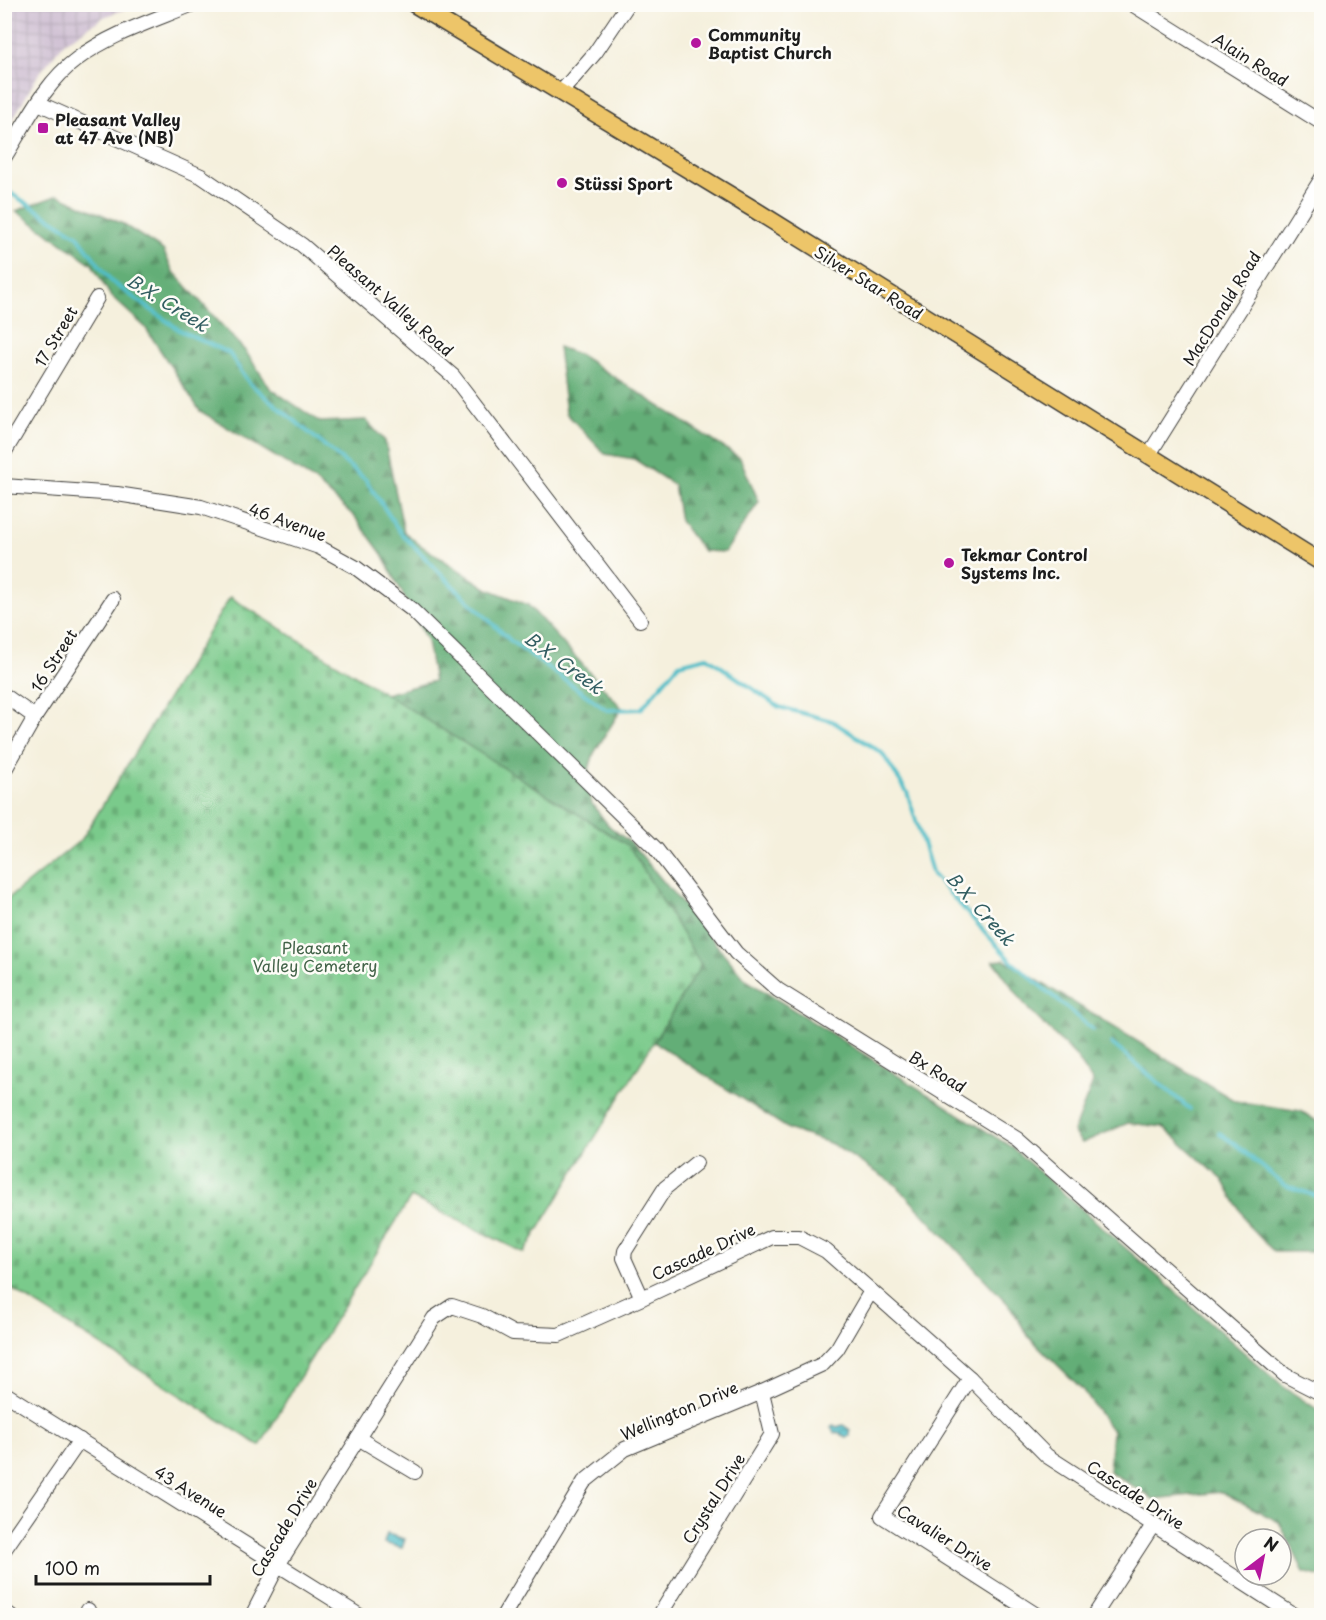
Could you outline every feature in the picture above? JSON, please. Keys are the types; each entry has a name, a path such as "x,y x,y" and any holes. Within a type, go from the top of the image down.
{"main road":[{"name":"Silver Star Road","path":"414,4 754,210 1322,563"}],"street":[{"path":"4,158 38,103 54,81 75,60 101,42 193,4"},
{"path":"561,93 595,53 628,4"},
{"name":"Alain Road","path":"1132,4 1322,123"},
{"name":"Pleasant Valley Road","path":"38,103 201,176 302,245 453,376 640,620"},
{"name":"MacDonald Road","path":"1148,456 1322,178"},
{"name":"17 Street","path":"4,453 97,298"},
{"name":"46 Avenue","path":"4,486 117,494 201,507 319,547 355,567 411,609 559,754"},
{"name":"16 Street","path":"4,771 35,717 113,599"},
{"path":"4,695 35,717"},
{"name":"Bx Road","path":"559,754 656,849 736,953 778,990 1017,1139 1285,1375 1322,1394"},
{"path":"642,1298 624,1258 625,1251 665,1188 696,1163"},
{"name":"Cascade Drive","path":"252,1616 278,1565 434,1318 452,1306 482,1316 513,1333 559,1335 772,1237 799,1237 826,1251 970,1378 1047,1456 1295,1616"},
{"name":"Wellington Drive","path":"503,1616 584,1482 625,1449 823,1364 837,1349 871,1292"},
{"name":"Cavalier Drive","path":"970,1378 882,1516 1038,1616"},
{"name":"Crystal Drive","path":"659,1616 772,1434 762,1392"},
{"name":"43 Avenue","path":"4,1393 360,1616"},
{"path":"358,1438 415,1472"},
{"path":"4,1550 80,1440"},
{"path":"1094,1616 1153,1524"},
{"path":"4,1611 11,1616"}],"shaded area":[{"path":"5,4 137,5 104,17 64,43 38,75 5,133"}],"green space":[{"path":"58,195 121,223 163,250 173,271 246,352 270,388 320,422 366,420 385,441 404,532 488,589 528,605 622,708 594,753 586,779 592,804 608,825 632,844 746,980 1010,1146 1281,1385 1321,1412 1321,1577 1304,1572 1293,1550 1293,1527 1282,1527 1279,1522 1222,1492 1153,1499 1109,1471 1112,1431 1082,1389 1028,1336 1010,1306 895,1184 832,1144 790,1130 654,1042 701,965 629,846 385,694 434,681 427,641 382,554 355,517 314,480 200,411 145,327 110,295 92,264 16,211"},
{"path":"558,347 580,355 740,458 759,502 725,552 703,551 680,521 674,485 634,459 605,454 566,413"},
{"name":"Pleasant Valley Cemetery","path":"230,597 629,846 701,965 524,1253 411,1197 260,1446 4,1284 5,901 82,839"},
{"path":"1004,960 1235,1101 1301,1111 1321,1124 1321,1252 1274,1252 1249,1226 1223,1180 1163,1127 1128,1123 1082,1143 1073,1132 1093,1082 1076,1056 1029,1010 993,961"}],"water":[{"path":"833,1425 837,1427 843,1425 850,1430 850,1436 834,1433 831,1427"},
{"path":"387,1534 405,1539 402,1548 384,1543"}],"waterway":[{"name":"B.X. Creek","path":"4,189 77,235 112,282 181,331 229,353 249,383 366,480 400,532 512,642 607,710 641,709 679,664 707,657 779,707 832,721 882,753 907,792 933,875 1012,962 1093,1030"},
{"name":"B.X. Creek","path":"1111,1043 1190,1109"},
{"name":"B.X. Creek","path":"1219,1133 1284,1185 1322,1198"}],"place":[{"name":"Community Baptist Church","path":"696,43"},
{"name":"Pleasant Valley at 47 Ave (NB)","path":"43,128"},
{"name":"Stüssi Sport","path":"562,183"},
{"name":"Tekmar Control Systems Inc.","path":"949,563"}]}
